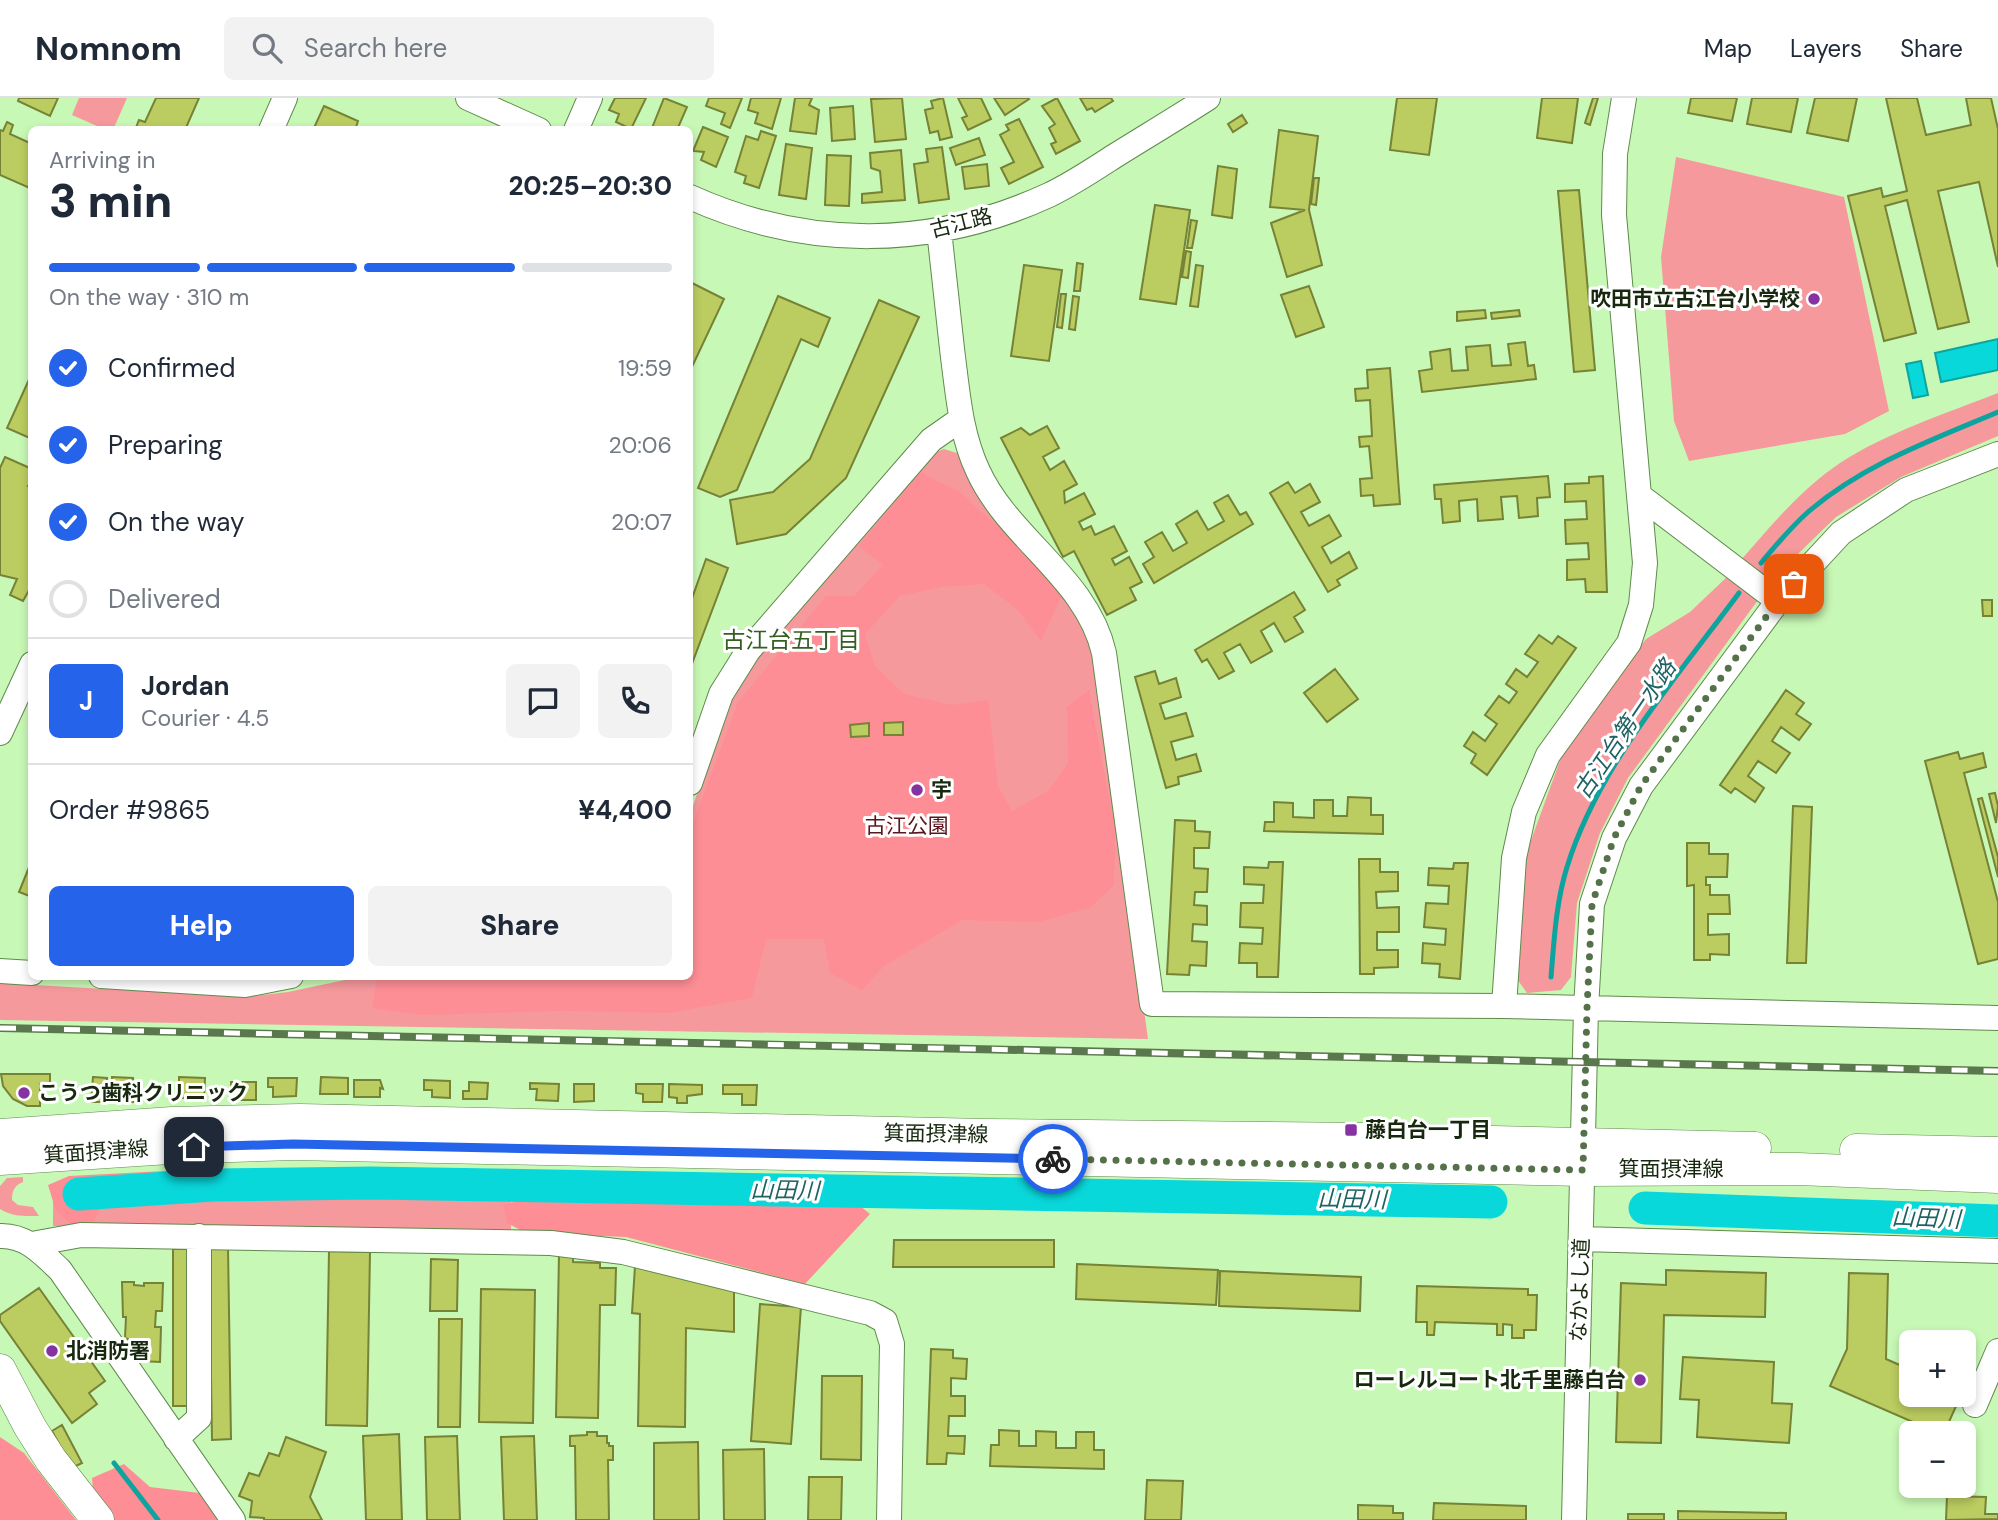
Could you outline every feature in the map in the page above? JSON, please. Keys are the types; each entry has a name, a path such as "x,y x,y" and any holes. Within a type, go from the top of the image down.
{"main road":[{"name":"箕面摂津線","path":"0,1135 172,1123 300,1120 971,1135 1363,1139 1583,1157 1998,1177"},
{"name":"箕面摂津線","path":"0,1159 169,1148 293,1144 1583,1157 1998,1153"},
{"path":"0,1370 51,1461 98,1520"}],"street":[{"path":"273,126 285,98"},
{"path":"468,98 530,126"},
{"path":"578,126 590,98"},
{"name":"古江路","path":"693,198 743,219 809,233 864,238 939,230 990,218 1049,195 1208,98"},
{"path":"1504,1006 1514,858 1524,812 1548,755 1629,643 1642,605 1645,563 1614,215 1615,154 1625,98"},
{"path":"939,230 961,419 978,471 997,502 1076,593 1099,632 1152,1004 1504,1006 1998,1018"},
{"path":"693,774 720,694 748,650 932,440 961,419"},
{"name":"なかよし道","path":"1574,1520 1592,904 1614,838 1641,786 1778,601 1841,533 1906,490 1998,454"},
{"path":"1640,496 1778,601"},
{"path":"0,733 28,673"},
{"path":"0,971 28,973"},
{"path":"165,980 245,985 271,980"},
{"path":"32,1244 81,1235 551,1243 624,1252 870,1313 885,1321 892,1343 889,1520"},
{"path":"0,1236 13,1236 32,1244 60,1270 233,1520"},
{"path":"176,1438 199,1418 199,1236"},
{"path":"1582,1239 1998,1251"},
{"path":"1976,1403 1998,1352"}],"green space":[{"path":"79,98 127,98 115,126 97,126 72,115"},
{"path":"1676,157 1844,197 1889,411 1845,434 1689,461 1674,421 1661,257"},
{"path":"1998,393 1998,436 1901,477 1836,517 1772,579 1764,579 1740,561 1799,496 1840,463 1897,433"},
{"name":"古江公園","path":"944,449 960,454 1069,599 1095,654 1148,1039 0,1020 0,983 245,997 288,992 345,980 693,980 693,806 729,698 756,655 926,456"},
{"path":"919,472 960,492 1033,555 1062,595 1041,641 1017,609 984,584 941,587 900,596 865,634 875,666 904,694 952,705 988,700 998,786 1012,811 1048,791 1068,763 1067,707 1089,690 1115,829 1114,885 1090,908 1038,922 962,920 884,966 862,990 830,973 824,939 766,939 752,998 668,1013 565,1011 421,1015 372,1008 377,980 693,980 693,823 738,702 826,596 854,596 883,565 859,546"},
{"path":"1729,575 1758,600 1628,778 1600,833 1577,903 1571,977 1561,990 1527,993 1517,979 1525,857 1562,755 1646,639 1690,612"},
{"path":"202,1169 214,1178 208,1194 133,1198 122,1188 103,1201 93,1224 71,1224 56,1211 48,1185 69,1176"},
{"path":"23,1177 23,1182 13,1191 12,1200 18,1205 33,1207 39,1216 14,1215 0,1209 0,1186 7,1178"},
{"path":"367,1195 511,1197 511,1233 53,1226 53,1199 113,1207 125,1198"},
{"path":"531,1197 859,1205 870,1214 805,1284 626,1237 526,1233 507,1223 503,1205"},
{"path":"0,1437 24,1453 76,1520 0,1520"},
{"path":"124,1464 150,1487 200,1493 218,1520 106,1520 94,1504 92,1478"}],"water":[{"path":"1998,339 1998,370 1941,382 1935,353"},
{"path":"1921,361 1928,395 1913,398 1906,364"}],"building":[{"path":"19,98 58,98 50,116 18,101"},
{"path":"156,98 199,98 187,126 137,126 139,120 145,122"},
{"path":"615,98 646,98 632,126 616,122 619,114 609,110"},
{"path":"664,98 687,107 679,126 653,126"},
{"path":"709,98 742,98 730,128 721,124 725,113 706,106"},
{"path":"751,98 781,98 772,129 755,123 758,113 748,110"},
{"path":"795,98 812,98 809,105 819,110 816,134 790,131"},
{"path":"902,98 906,139 875,142 871,99"},
{"path":"943,98 952,137 940,140 938,131 930,133 925,110 933,108 931,101"},
{"path":"958,98 981,98 991,119 968,130 962,118 967,116"},
{"path":"994,98 1028,98 1029,99 1005,115"},
{"path":"1057,98 1080,141 1056,154 1051,144 1056,142 1049,128 1055,124 1042,106"},
{"path":"1080,98 1111,98 1113,101 1095,112 1092,108 1087,110"},
{"path":"1397,98 1437,98 1429,155 1390,150"},
{"path":"1542,98 1578,98 1572,143 1537,138"},
{"path":"1593,98 1598,98 1590,125 1585,123"},
{"path":"1691,98 1737,98 1732,121 1688,113"},
{"path":"1752,98 1798,98 1791,132 1747,124"},
{"path":"1815,98 1857,98 1848,141 1807,133"},
{"path":"1886,98 1917,98 1926,135 1971,125 1966,98 1991,98 1998,129 1998,267 1979,182 1938,191 1969,322 1938,329 1907,200 1885,206 1916,333 1884,341 1848,196 1881,188 1883,197 1907,191"},
{"path":"324,106 358,121 356,126 315,126"},
{"path":"853,106 855,139 832,141 830,108"},
{"path":"1242,115 1247,123 1233,132 1228,124"},
{"path":"1019,119 1043,167 1009,184 1001,168 1014,162 1000,135 1009,130 1006,125"},
{"path":"7,122 13,125 10,134 28,142 28,187 0,175 0,130 3,131"},
{"path":"703,127 728,137 716,167 701,160 704,152 693,151"},
{"path":"1279,130 1318,136 1309,210 1322,265 1287,277 1271,223 1305,210 1270,207"},
{"path":"761,131 776,136 759,188 744,183 746,176 735,172 746,136 758,140"},
{"path":"979,138 985,155 956,165 950,148"},
{"path":"786,144 812,148 806,199 779,195"},
{"path":"942,147 949,199 919,203 914,164 928,162 926,149"},
{"path":"901,150 905,200 862,203 862,194 882,192 880,171 871,168 870,153"},
{"path":"827,155 851,156 849,206 825,205"},
{"path":"987,164 989,186 965,189 962,167"},
{"path":"1218,166 1237,169 1232,218 1212,215"},
{"path":"1314,178 1319,178 1316,205 1311,204"},
{"path":"1579,190 1595,370 1574,372 1558,191"},
{"path":"1155,205 1190,210 1176,304 1140,299"},
{"path":"1191,220 1197,221 1192,248 1187,248"},
{"path":"1186,251 1191,252 1188,278 1182,277"},
{"path":"1077,263 1083,264 1080,291 1074,291"},
{"path":"1024,265 1062,270 1049,361 1011,356"},
{"path":"1196,265 1203,266 1198,307 1190,306"},
{"path":"693,284 724,299 693,365"},
{"path":"1309,286 1324,327 1296,337 1281,295"},
{"path":"1061,294 1066,294 1062,328 1057,327"},
{"path":"778,296 830,318 818,347 801,339 737,490 720,497 698,488"},
{"path":"1073,296 1079,297 1075,330 1069,329"},
{"path":"879,300 919,317 846,478 786,534 737,544 730,500 773,492 810,459"},
{"path":"1485,310 1486,318 1457,321 1457,312"},
{"path":"1519,310 1520,316 1492,319 1491,313"},
{"path":"1525,342 1528,366 1534,365 1536,379 1422,392 1419,371 1432,369 1430,352 1450,349 1452,371 1468,370 1466,347 1490,345 1492,366 1511,365 1508,344"},
{"path":"1390,368 1400,504 1374,506 1373,495 1361,496 1360,479 1372,478 1369,446 1360,447 1359,437 1372,436 1370,400 1356,401 1355,389 1368,388 1367,370"},
{"path":"28,382 28,437 7,428"},
{"path":"1047,426 1059,448 1043,457 1050,470 1064,461 1077,484 1064,491 1065,503 1084,493 1095,514 1079,522 1083,530 1091,526 1095,535 1114,526 1127,551 1112,559 1115,565 1129,557 1142,582 1130,588 1136,600 1107,615 1074,551 1063,557 1001,438 1021,428 1030,435"},
{"path":"5,457 28,467 28,592 23,601 10,595 17,579 0,575 0,468"},
{"path":"1548,476 1550,497 1537,498 1538,516 1519,518 1517,496 1501,497 1503,519 1478,521 1477,499 1459,501 1460,521 1443,523 1441,499 1435,499 1434,485"},
{"path":"1603,476 1607,592 1586,592 1585,579 1567,580 1567,560 1589,559 1588,543 1566,544 1565,520 1587,519 1586,501 1565,502 1565,484 1589,483 1589,477"},
{"path":"1288,482 1295,493 1310,484 1320,502 1301,512 1309,526 1329,515 1341,536 1322,547 1331,563 1349,552 1357,568 1337,580 1340,585 1328,592 1270,493"},
{"path":"1228,495 1240,515 1246,512 1253,524 1154,583 1143,564 1154,557 1145,542 1162,532 1173,551 1187,543 1176,524 1197,511 1208,530 1224,521 1214,503"},
{"path":"706,559 728,568 693,661 693,596"},
{"path":"1294,592 1305,610 1294,617 1303,632 1285,642 1274,623 1261,631 1272,651 1251,663 1240,644 1224,653 1234,671 1219,679 1207,659 1202,662 1195,650"},
{"path":"1982,600 1992,600 1992,616 1983,616"},
{"path":"1539,635 1552,644 1558,636 1576,648 1487,775 1471,763 1476,754 1464,746 1473,732 1485,741 1497,724 1485,715 1499,696 1509,703 1517,692 1506,684 1516,669 1527,677 1538,662 1525,654"},
{"path":"1335,669 1358,699 1327,722 1304,693"},
{"path":"1155,671 1159,684 1176,678 1181,697 1160,704 1165,719 1186,713 1193,736 1171,742 1176,760 1196,754 1201,771 1178,777 1179,784 1166,788 1135,677"},
{"path":"1786,690 1804,703 1796,714 1811,724 1799,740 1781,727 1772,741 1790,753 1776,773 1758,761 1748,776 1764,788 1755,802 1735,788 1731,793 1720,785"},
{"path":"903,722 903,735 884,735 884,723"},
{"path":"869,723 869,736 851,737 850,725"},
{"path":"1958,752 1960,759 1983,753 1986,767 1964,773 1998,902 1998,959 1978,964 1925,761"},
{"path":"1995,793 1998,806 1996,823 1989,794"},
{"path":"1348,797 1371,798 1371,815 1383,815 1383,834 1264,831 1265,822 1274,822 1274,802 1293,803 1293,817 1314,818 1314,800 1333,800 1333,816 1347,816"},
{"path":"1982,798 1998,857 1998,877 1978,799"},
{"path":"1793,806 1812,807 1806,963 1787,963"},
{"path":"1175,820 1195,821 1195,831 1210,832 1209,848 1194,848 1194,868 1208,869 1207,892 1195,892 1194,905 1207,906 1207,925 1193,924 1192,941 1207,942 1206,966 1190,965 1189,975 1167,974"},
{"path":"1687,843 1709,843 1709,854 1728,854 1727,877 1706,877 1706,885 1710,885 1710,895 1729,895 1730,914 1708,914 1708,935 1729,934 1729,955 1710,954 1710,960 1694,960 1694,885 1687,886"},
{"path":"1359,859 1380,859 1380,872 1398,872 1398,891 1376,892 1377,908 1399,907 1399,932 1377,932 1377,950 1398,950 1398,967 1374,968 1374,974 1360,974"},
{"path":"1269,862 1283,862 1278,977 1257,977 1257,963 1239,963 1240,943 1262,944 1263,928 1240,927 1241,903 1263,903 1264,885 1244,884 1244,867 1268,868"},
{"path":"1454,863 1468,863 1460,979 1439,977 1440,964 1422,963 1423,943 1445,945 1446,929 1424,927 1426,903 1448,904 1449,886 1428,885 1429,868 1453,869"},
{"path":"28,870 28,895 19,892"},
{"name":"こうつ歯科クリニック","path":"1,1074 50,1074 50,1084 40,1084 40,1106 27,1106 13,1099 3,1086"},
{"path":"93,1077 107,1078 106,1102 91,1102"},
{"path":"112,1077 133,1078 133,1102 111,1101"},
{"path":"179,1077 205,1078 204,1098 179,1098"},
{"path":"321,1077 348,1078 348,1094 320,1094"},
{"path":"268,1078 297,1078 296,1096 273,1097 273,1087 268,1087"},
{"path":"354,1080 380,1080 383,1089 380,1088 380,1097 354,1097"},
{"path":"424,1080 450,1081 450,1098 432,1097 432,1090 424,1090"},
{"path":"231,1082 256,1082 256,1100 231,1100"},
{"path":"469,1082 488,1083 487,1099 463,1099 463,1091 469,1091"},
{"path":"530,1083 559,1084 558,1101 536,1100 537,1089 530,1089"},
{"path":"574,1084 594,1084 594,1101 574,1102"},
{"path":"636,1084 663,1084 662,1102 643,1102 643,1094 636,1093"},
{"path":"669,1084 702,1085 702,1094 687,1096 687,1103 677,1103 677,1098 669,1097"},
{"path":"723,1085 757,1085 756,1105 742,1105 742,1094 723,1094"},
{"path":"894,1240 1054,1240 1054,1267 893,1267"},
{"path":"209,1247 228,1247 231,1439 212,1440"},
{"path":"173,1249 190,1249 191,1406 173,1406"},
{"path":"329,1251 370,1252 367,1426 326,1425"},
{"path":"559,1254 573,1254 573,1262 600,1263 600,1268 616,1268 615,1305 600,1305 598,1418 556,1417"},
{"path":"431,1259 458,1260 457,1311 430,1311"},
{"path":"1077,1264 1218,1270 1216,1305 1076,1299"},
{"path":"635,1266 734,1291 734,1332 686,1328 685,1427 638,1426 640,1314 632,1313"},
{"name":"ローレルコート北千里藤白台","path":"1666,1270 1766,1273 1765,1317 1664,1315 1661,1443 1616,1442 1621,1283 1666,1285"},
{"path":"1220,1271 1361,1277 1360,1311 1219,1306"},
{"path":"1849,1273 1888,1274 1886,1359 1899,1365 1899,1407 1956,1407 1949,1421 1910,1421 1830,1386 1847,1349"},
{"path":"122,1282 134,1282 134,1285 144,1286 144,1283 163,1283 162,1311 156,1311 155,1327 161,1327 160,1362 140,1361 140,1357 136,1357 137,1344 128,1344 128,1339 125,1338 126,1317 123,1317"},
{"path":"1417,1286 1528,1289 1528,1295 1537,1295 1536,1330 1524,1330 1524,1338 1512,1338 1512,1325 1503,1324 1503,1335 1497,1335 1497,1324 1435,1322 1434,1335 1427,1335 1427,1322 1416,1322"},
{"name":"北消防署","path":"39,1288 105,1381 89,1393 97,1404 72,1423 0,1321 0,1315"},
{"path":"481,1289 535,1290 533,1423 479,1422"},
{"path":"760,1304 801,1307 791,1444 751,1441"},
{"path":"439,1319 462,1319 460,1427 438,1427"},
{"path":"931,1349 953,1350 953,1358 967,1359 966,1379 951,1378 951,1396 965,1396 965,1416 949,1416 948,1436 965,1436 964,1454 947,1453 946,1464 927,1464"},
{"path":"1683,1357 1774,1362 1772,1403 1792,1404 1789,1443 1697,1437 1699,1400 1680,1399"},
{"path":"822,1376 862,1376 861,1460 821,1459"},
{"path":"62,1425 82,1463 72,1468 52,1431"},
{"path":"999,1430 1019,1431 1019,1446 1036,1446 1036,1431 1056,1432 1056,1448 1076,1448 1076,1432 1094,1432 1094,1450 1104,1450 1104,1469 990,1466 991,1445 999,1445"},
{"path":"587,1432 607,1436 607,1443 613,1446 613,1460 608,1460 609,1520 576,1520 575,1446 570,1446 570,1436 587,1435"},
{"path":"399,1434 402,1520 366,1520 363,1436"},
{"path":"457,1436 460,1520 427,1520 425,1437"},
{"path":"534,1436 537,1520 504,1520 501,1437"},
{"path":"286,1437 326,1452 310,1497 322,1520 264,1520 250,1517 252,1501 239,1496 249,1473 259,1476 269,1453 279,1456"},
{"path":"698,1442 699,1520 654,1520 654,1443"},
{"path":"764,1449 765,1520 724,1520 723,1450"},
{"path":"809,1477 842,1477 841,1520 808,1520"},
{"path":"1147,1480 1183,1481 1181,1520 1145,1520"},
{"path":"1986,1497 1985,1514 1998,1514 1998,1519 1946,1520 1947,1498"},
{"path":"1434,1503 1526,1506 1526,1520 1433,1520"},
{"path":"1358,1505 1393,1506 1393,1513 1403,1513 1403,1520 1358,1520"},
{"path":"1678,1511 1786,1513 1786,1520 1678,1520"},
{"path":"1628,1514 1664,1514 1664,1520 1628,1520"}],"waterway":[{"name":"古江台第一水路","path":"1761,563 1808,512 1852,480 1899,454 1998,412"},
{"name":"古江台第一水路","path":"1551,977 1563,880 1598,793 1641,724 1739,593"},
{"name":"山田川","path":"79,1194 213,1185 371,1183 1491,1202"},
{"name":"山田川","path":"1645,1208 1998,1221"},
{"path":"114,1463 158,1520"}],"railway":[{"path":"0,1028 1998,1071"}],"way so far":[{"path":"1053,1159 1583,1170 1592,904 1614,838 1641,786 1778,601 1794,584"}],"place":[{"name":"吹田市立古江台小学校","path":"1814,299"},
{"name":"宇","path":"917,790"},
{"name":"こうつ歯科クリニック","path":"24,1093"},
{"name":"藤白台一丁目","path":"1351,1130"},
{"name":"北消防署","path":"52,1351"},
{"name":"ローレルコート北千里藤白台","path":"1640,1380"}],"district":[{"name":"古江台五丁目","path":"791,640"}],"route":[{"path":"194,1147 293,1144 1053,1159"}]}
